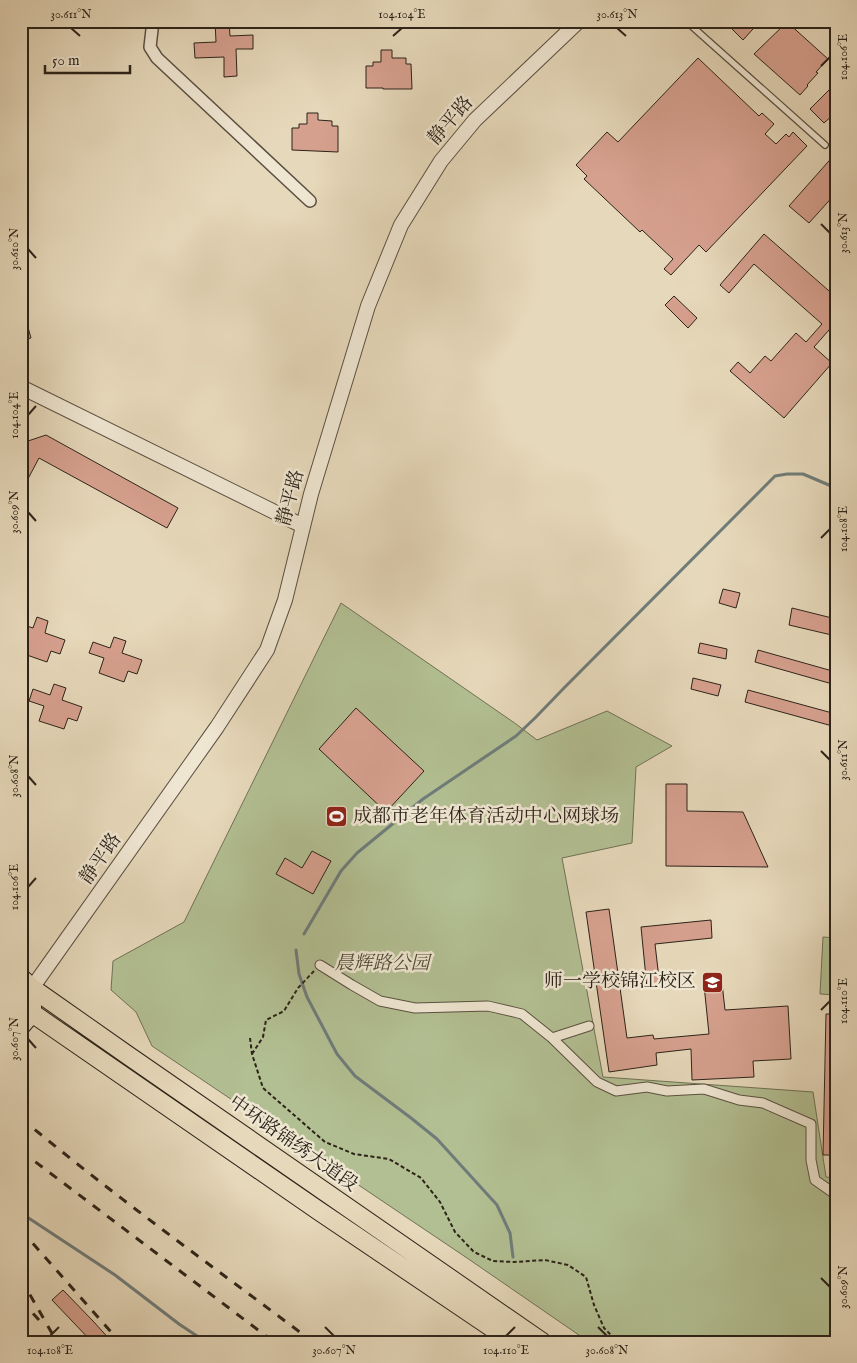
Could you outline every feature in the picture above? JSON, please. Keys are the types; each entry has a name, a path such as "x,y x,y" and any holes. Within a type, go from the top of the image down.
{"main road":[{"path":"25,986 25,1014"},
{"name":"中环路锦绣大道段","path":"25,986 542,1342"},
{"name":"中环路锦绣大道段","path":"25,1014 513,1342"}],"street":[{"path":"152,21 150,47 158,58 310,200"},
{"name":"静平路","path":"25,986 217,727 267,650 285,600 311,494 368,306 401,225 441,161 475,120 579,21"},
{"path":"23,391 303,526"},
{"path":"320,965 380,1001 415,1008 488,1006 522,1014 552,1038 597,1082 616,1091 647,1087 667,1091 704,1088 739,1100 763,1103 811,1124 811,1160 815,1180 832,1192 836,1192"},
{"path":"552,1038 588,1026"}],"lane":[{"path":"686,21 825,145"}],"path":[{"path":"252,1054 263,1037 266,1020 284,1011 298,988 308,978"},
{"path":"250,1038 252,1054 263,1088 325,1142 354,1154 389,1159 422,1178 440,1202 455,1232 474,1252 493,1261 553,1261 568,1265 586,1277 594,1305 604,1328 618,1342"}],"green space":[{"name":"晨辉路公园","path":"341,603 537,740 607,711 672,746 636,767 632,843 562,858 603,1077 813,1092 826,1177 836,1178 836,1342 589,1342 152,1046 136,1012 111,990 113,961 184,922"},
{"path":"823,937 836,938 836,995 820,994"}],"building":[{"path":"215,21 229,21 230,36 253,35 253,49 236,49 237,76 224,77 224,57 195,58 194,43 216,42"},
{"path":"724,21 744,21 753,29 743,40"},
{"path":"787,22 828,59 800,95 754,54"},
{"path":"381,50 392,50 392,58 406,58 406,64 411,64 412,89 366,88 366,66 373,66 373,62 381,62"},
{"path":"698,58 759,116 762,113 774,124 765,134 776,144 786,134 789,137 793,132 807,146 706,252 699,245 671,275 664,269 673,259 642,230 640,232 584,179 587,176 576,165 607,132 618,142"},
{"path":"836,83 836,112 824,123 810,109"},
{"path":"307,113 318,113 318,120 332,121 332,126 338,126 338,152 292,150 292,128 299,128 299,124 307,124"},
{"path":"836,153 836,193 809,223 789,206"},
{"path":"764,234 836,297 836,322 814,347 832,363 784,418 730,371 738,362 750,373 765,356 771,361 796,333 806,342 822,324 754,264 729,293 720,285"},
{"path":"674,296 697,318 688,328 665,305"},
{"path":"21,313 24,313 31,338 21,340"},
{"path":"46,435 178,508 167,528 39,458 21,492 21,453 28,441"},
{"path":"723,589 740,593 736,608 719,603"},
{"path":"792,608 836,619 836,636 789,625"},
{"path":"37,617 48,621 45,633 65,640 60,654 51,651 47,662 21,653 27,639 21,637 21,624 33,628"},
{"path":"114,637 126,641 122,653 142,660 137,674 128,671 124,682 99,673 104,658 89,653 93,642 110,648"},
{"path":"700,643 727,649 726,659 698,653"},
{"path":"758,650 836,672 836,685 755,662"},
{"path":"693,678 721,685 718,696 691,689"},
{"path":"54,684 66,688 62,700 82,707 77,721 68,718 64,729 39,721 44,706 29,701 33,689 50,695"},
{"path":"748,690 836,714 836,727 745,702"},
{"path":"356,708 424,771 386,812 319,749"},
{"path":"666,784 687,784 687,811 743,812 768,867 666,866"},
{"path":"312,851 331,861 313,894 276,874 285,858 302,868"},
{"path":"609,909 627,1038 653,1035 654,1039 709,1034 704,985 722,983 725,1010 788,1006 791,1059 753,1061 754,1077 692,1080 691,1049 656,1053 657,1065 609,1072 586,912"},
{"path":"711,920 712,938 655,944 660,987 647,988 641,927"},
{"path":"826,1014 836,1014 836,1155 823,1155"},
{"path":"63,1290 112,1342 92,1342 52,1300"}],"waterway":[{"path":"304,934 341,871 357,853 423,799 516,736 775,476 803,474 836,488"},
{"path":"296,950 299,974 307,997 337,1054 355,1076 437,1139 497,1205 510,1233 513,1257"},
{"path":"21,1213 115,1275 179,1324 206,1342"},
{"path":"359,1342 380,1337 396,1342"}],"railway":[{"path":"21,1118 129,1204 313,1342"},
{"path":"21,1151 274,1342"},
{"path":"21,1230 120,1342"},
{"path":"21,1279 57,1342"},
{"path":"21,1300 39,1320"}],"place":[{"name":"成都市老年体育活动中心网球场","path":"337,817"},
{"name":"师一学校锦江校区","path":"712,982"}]}
